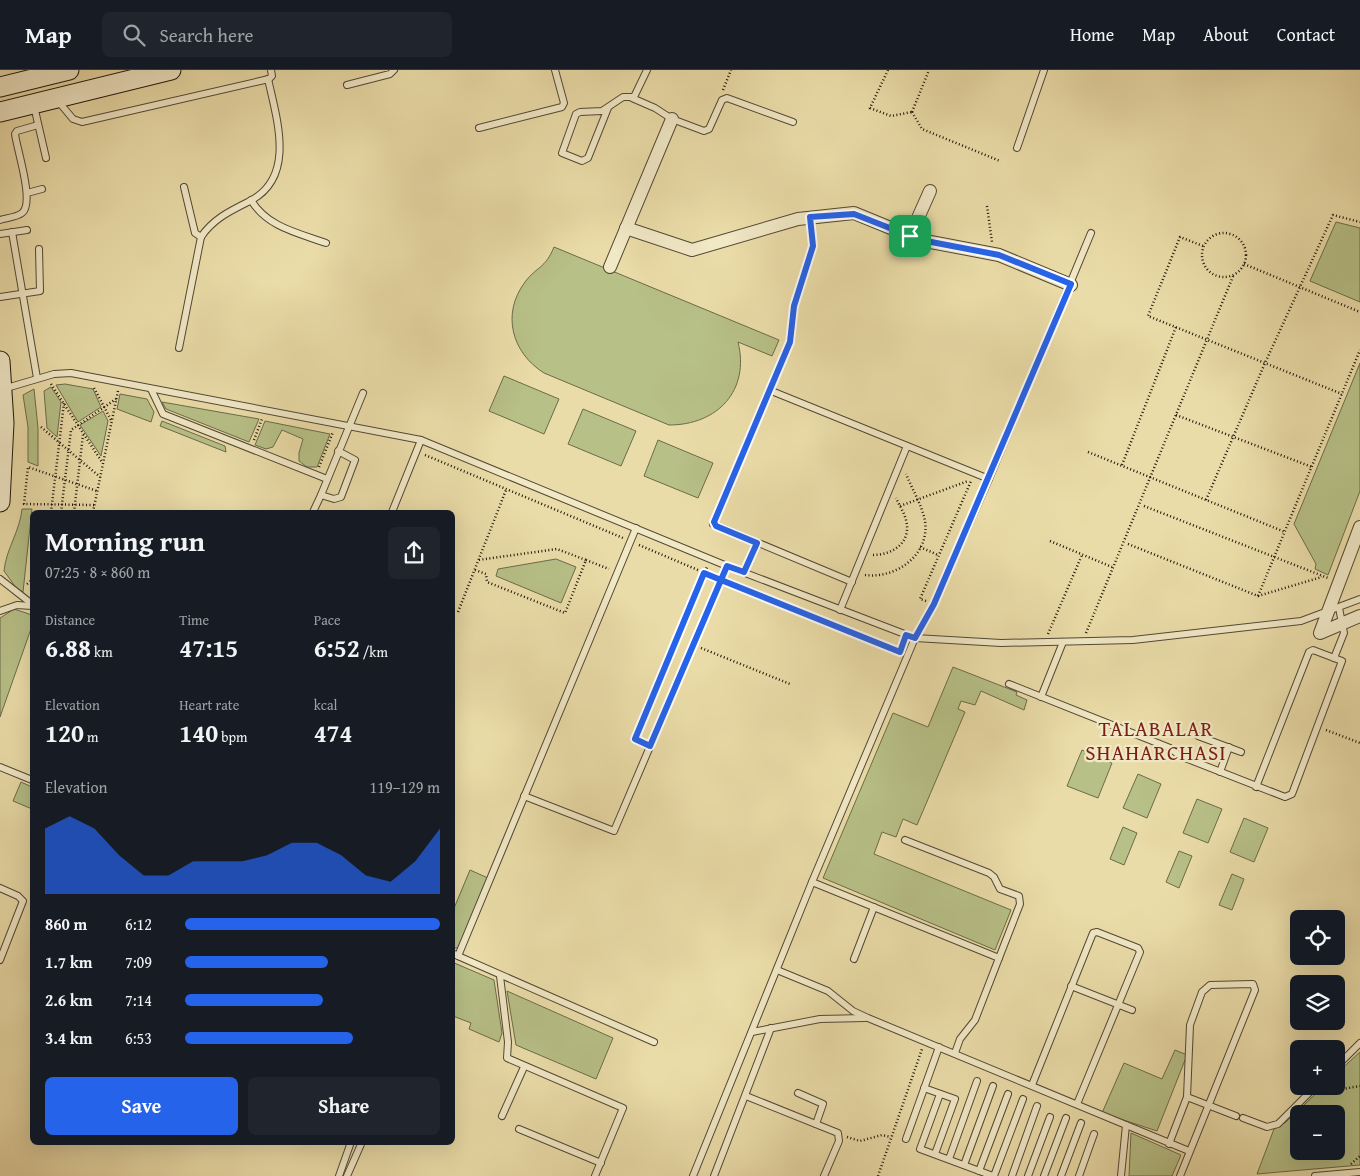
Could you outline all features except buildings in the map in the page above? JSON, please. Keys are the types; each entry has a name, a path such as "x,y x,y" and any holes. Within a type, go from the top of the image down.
{"main road":[{"path":"0,87 69,70"},
{"path":"0,112 171,70"},
{"path":"0,361 4,423 0,502"}],"street":[{"path":"610,266 672,119"},
{"path":"910,236 930,191"},
{"path":"626,228 692,250 810,217 854,214 926,241 993,253 1071,284"},
{"path":"1360,527 1320,632 1360,616"}],"lane":[{"path":"56,98 73,119 82,122 268,79 272,76 271,70"},
{"path":"347,85 390,74 394,70"},
{"path":"479,128 562,107 564,103 555,70"},
{"path":"632,98 636,95 647,70"},
{"path":"1017,148 1044,70"},
{"path":"179,348 201,237 211,223 251,200 271,184 275,178 280,142 268,79"},
{"path":"608,108 588,158 582,160 562,153 576,114 608,108 623,97 632,98 655,108 672,119 707,131 723,99 730,98 793,122"},
{"path":"33,104 46,158"},
{"path":"0,220 24,212 27,206 27,193 15,134 17,131 38,125"},
{"path":"184,187 195,234 201,237"},
{"path":"27,193 42,189"},
{"path":"251,200 258,212 270,221 326,243"},
{"path":"0,234 27,230"},
{"path":"12,232 37,378"},
{"path":"693,1176 812,882 915,638 934,604 989,479 1091,234"},
{"path":"0,297 40,291 39,249"},
{"path":"790,342 714,522 716,526 852,582"},
{"path":"2,389 37,378 71,373 421,440 727,566 915,638 1000,643 1143,639 1301,620 1326,613 1359,600"},
{"path":"151,389 163,414 327,479"},
{"path":"769,390 907,446 973,476 989,479"},
{"path":"314,510 363,393"},
{"path":"393,510 421,440"},
{"path":"840,610 907,446"},
{"path":"321,494 334,500 341,497 355,460 338,451"},
{"path":"636,528 455,955 654,1042"},
{"path":"744,572 757,543"},
{"path":"524,796 614,831 727,566"},
{"path":"0,579 30,603"},
{"path":"0,611 17,605 30,605"},
{"path":"1334,658 1344,633 1344,623 1339,608"},
{"path":"1041,697 1063,642"},
{"path":"1009,684 1170,748 1180,756 1256,787 1285,798 1292,794 1342,661 1312,650 1309,652 1256,787"},
{"path":"1198,736 1241,752"},
{"path":"1220,772 1229,747"},
{"path":"0,767 30,779"},
{"path":"905,840 989,873 994,876 1000,889 1019,896 1020,904 975,1020 960,1039 954,1053"},
{"path":"812,882 999,958"},
{"path":"0,888 18,896 23,901 0,960"},
{"path":"854,959 874,907"},
{"path":"1032,1085 1092,935 1096,932 1140,950 1077,1104"},
{"path":"777,970 828,991 853,1010 868,1018 1189,1152"},
{"path":"500,976 508,1042 506,1058 622,1106 622,1111 595,1176"},
{"path":"1169,1144 1187,1097 1190,1025 1204,988 1210,985 1253,984 1256,990 1180,1176"},
{"path":"1071,986 1132,1010"},
{"path":"752,1032 829,1018 868,1018"},
{"path":"714,1176 771,1028"},
{"path":"1345,1058 1360,1043"},
{"path":"906,1139 940,1047"},
{"path":"502,1116 524,1067"},
{"path":"948,1159 977,1081"},
{"path":"964,1165 992,1086"},
{"path":"924,1088 955,1099 935,1154"},
{"path":"798,1093 823,1104 816,1124"},
{"path":"940,1094 920,1149 994,1176 1023,1099"},
{"path":"979,1171 1008,1094"},
{"path":"1187,1097 1267,1127 1278,1124 1307,1095"},
{"path":"746,1096 839,1135 839,1141 824,1176"},
{"path":"1012,1176 1037,1106"},
{"path":"1028,1176 1050,1117"},
{"path":"1044,1176 1066,1118"},
{"path":"1061,1176 1081,1123"},
{"path":"1121,1176 1126,1125"},
{"path":"519,1129 601,1163"},
{"path":"1079,1176 1094,1134"},
{"path":"338,1176 350,1145"},
{"path":"347,1176 361,1145"},
{"path":"1315,1176 1360,1172"}],"path":[{"path":"723,99 723,90 730,70"},
{"path":"888,70 870,108 891,116 912,112"},
{"path":"912,112 929,70"},
{"path":"912,112 922,129 1000,161"},
{"path":"987,206 993,253"},
{"path":"1206,500 1232,436 1333,215 1360,222"},
{"path":"790,342 794,306 813,246 810,217"},
{"path":"1083,641 1234,274 1244,264 1245,248 1236,236 1221,233 1207,240 1203,246 1202,260 1209,271 1221,277 1234,274"},
{"path":"1203,246 1180,237 1148,316 1342,394"},
{"path":"1244,264 1360,312"},
{"path":"1122,466 1176,327"},
{"path":"1258,596 1360,350"},
{"path":"45,387 56,382"},
{"path":"51,384 103,463"},
{"path":"86,386 102,388"},
{"path":"93,387 111,422"},
{"path":"110,390 127,393"},
{"path":"93,510 118,391"},
{"path":"61,510 71,430 77,424 116,399"},
{"path":"51,510 64,403"},
{"path":"1176,415 1312,467"},
{"path":"250,449 263,418 253,416"},
{"path":"41,427 100,477"},
{"path":"316,475 333,432 324,430"},
{"path":"74,510 84,434"},
{"path":"417,451 704,573 900,652 906,635"},
{"path":"1088,452 1285,532"},
{"path":"856,573 872,576 890,574 907,564 920,547 926,527 901,462"},
{"path":"94,505 24,504 28,467 97,491"},
{"path":"900,506 973,476"},
{"path":"934,604 920,598 973,476"},
{"path":"458,612 511,477"},
{"path":"864,554 888,554 903,542 907,524 891,487"},
{"path":"1144,506 1339,582"},
{"path":"1050,541 1112,567"},
{"path":"1128,544 1258,596 1323,576"},
{"path":"920,547 938,555"},
{"path":"478,560 557,549 617,572"},
{"path":"1045,642 1082,555"},
{"path":"650,746 635,739 710,559"},
{"path":"475,570 486,574 487,582 565,613 586,560"},
{"path":"693,645 790,684"},
{"path":"1318,727 1360,743"},
{"path":"878,1176 925,1041"},
{"path":"1345,1088 1360,1086"},
{"path":"839,1135 860,1141 882,1134 891,1137"}],"green space":[{"path":"1336,222 1360,228 1360,302 1310,281"},
{"path":"554,247 779,340 772,356 738,342 739,375 734,389 726,402 716,411 702,419 669,425 544,373 524,355 518,344 512,320 513,307 525,282 544,264"},
{"path":"1360,363 1360,491 1328,575 1315,569 1316,564 1294,524"},
{"path":"504,376 559,399 544,434 489,411"},
{"path":"65,384 93,389 101,407 78,422 56,385"},
{"path":"51,387 61,402 57,437 47,428 44,391"},
{"path":"34,389 38,428 38,466 28,462 28,427 23,395"},
{"path":"120,394 147,399 154,412 151,422 117,409"},
{"path":"162,402 259,419 249,442 166,409"},
{"path":"583,409 636,431 621,466 568,444"},
{"path":"103,411 108,421 101,456 80,425"},
{"path":"162,421 225,446 226,452 160,426"},
{"path":"265,421 330,434 317,467 307,467 299,461 303,439 282,430 273,447 266,449 255,445"},
{"path":"658,440 713,463 698,498 644,476"},
{"path":"22,509 32,509 30,510 23,592 17,589 4,571 7,555 21,517"},
{"path":"556,559 576,567 561,603 496,576 498,569"},
{"path":"14,609 30,614 30,632 0,717 0,618"},
{"path":"953,667 1017,692 1016,695 1027,700 1024,710 981,691 975,705 961,701 958,709 965,712 917,825 903,819 896,837 882,832 874,854 1011,910 995,950 823,878 893,713 928,727"},
{"path":"1082,750 1112,763 1098,798 1067,786"},
{"path":"1138,774 1161,784 1147,818 1123,808"},
{"path":"21,782 30,786 30,808 13,801"},
{"path":"1197,799 1222,809 1208,843 1183,833"},
{"path":"1244,818 1268,828 1254,862 1230,852"},
{"path":"1123,827 1137,833 1124,865 1110,859"},
{"path":"1179,851 1192,856 1179,888 1166,882"},
{"path":"470,870 488,878 459,948 455,948 455,906"},
{"path":"1232,874 1244,879 1232,910 1219,905"},
{"path":"455,963 494,980 502,1033 499,1042 469,1029 471,1023 455,1017"},
{"path":"507,991 613,1038 596,1079 516,1045"},
{"path":"1175,1050 1187,1055 1157,1131 1102,1113 1124,1063 1162,1079"},
{"path":"1360,1052 1360,1165 1257,1174 1274,1129 1290,1118 1290,1160 1345,1160 1345,1105 1304,1105 1314,1095 1345,1095 1345,1066"},
{"path":"1131,1133 1181,1155 1172,1176 1129,1176"}],"district":[{"name":"TALABALAR SHAHARCHASI","path":"1156,740"}],"route":[{"path":"910,236 861,215 848,213 810,217 813,246 791,317 790,342 713,524 757,543 744,572 727,566 721,580 650,746 635,739 704,573 721,580 900,652 906,635 915,638 934,604 1071,284 993,253 920,240 910,236"}]}
